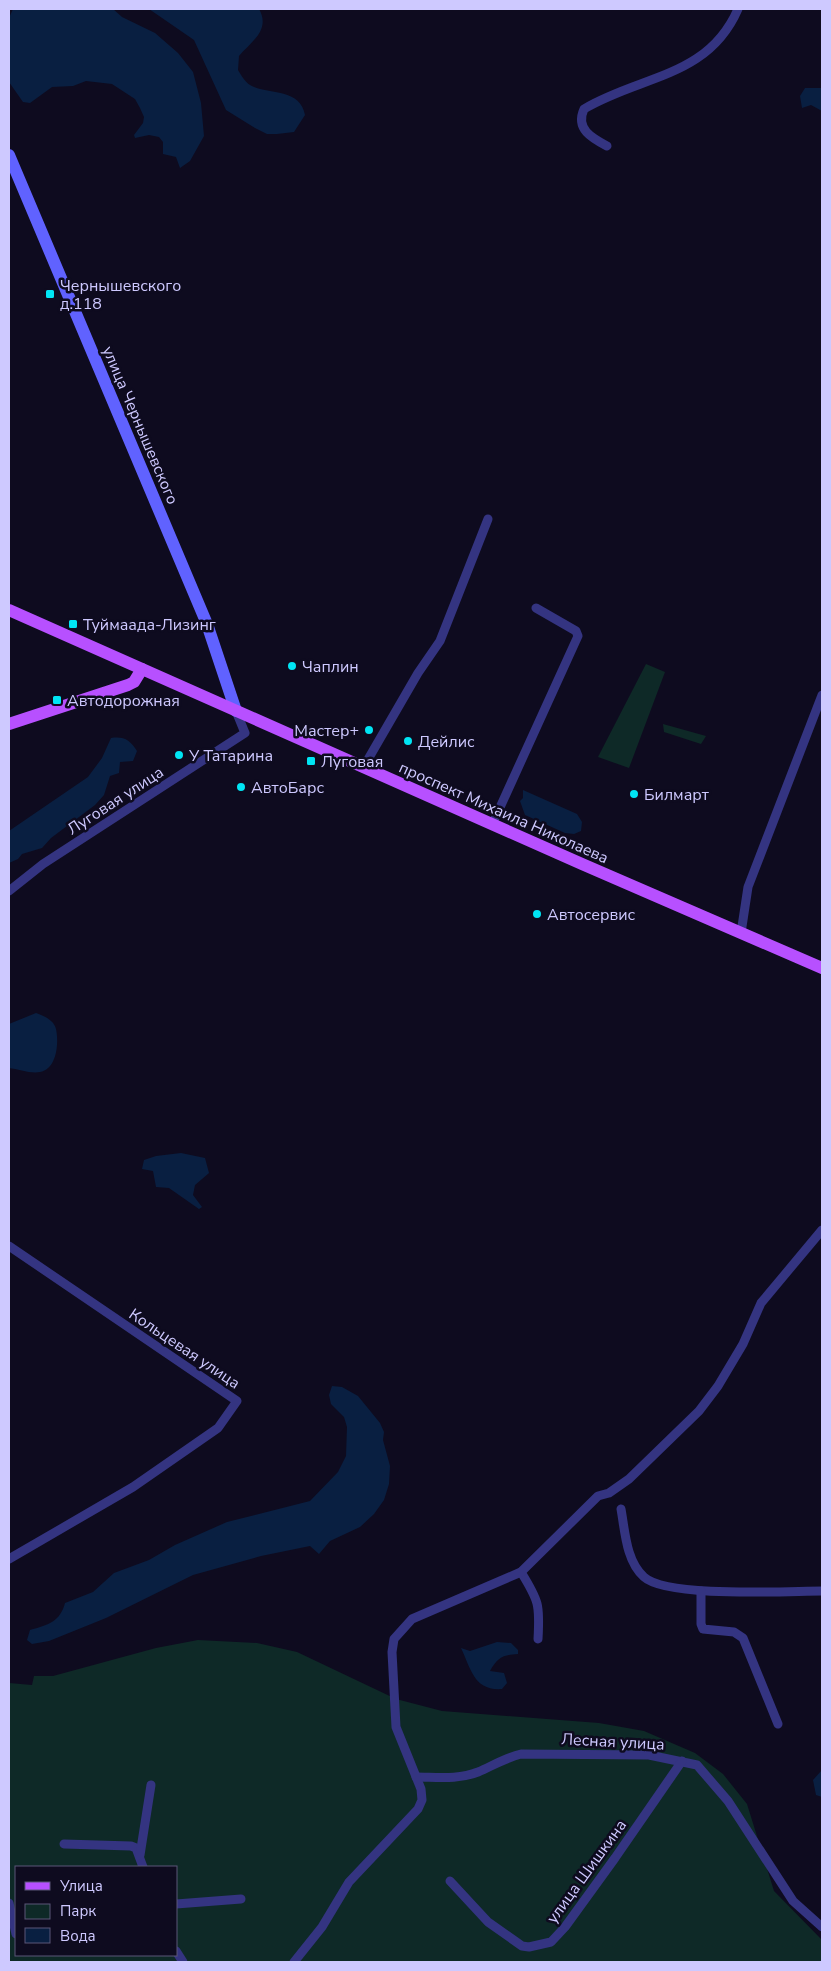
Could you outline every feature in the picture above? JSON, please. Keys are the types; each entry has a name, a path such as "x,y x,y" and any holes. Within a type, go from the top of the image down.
{"main road":[{"name":"улица Чернышевского","path":"9,155 207,624 236,711"},
{"name":"проспект Михаила Николаева","path":"9,610 363,768 822,968"},
{"path":"9,724 128,685 134,682 142,669"}],"street":[{"path":"607,146 591,137 582,126 584,109 695,61 721,39 731,26 738,9"},
{"path":"363,768 418,672 440,641 488,519"},
{"path":"492,824 578,636 576,631 536,608"},
{"path":"741,933 748,887 822,695"},
{"name":"Луговая улица","path":"9,891 44,864 245,733 236,711"},
{"path":"294,1962 322,1927 349,1882 418,1810 422,1800 416,1777 396,1728 392,1652 394,1639 412,1619 521,1572 598,1496 609,1493 629,1479 699,1411 718,1386 743,1344 761,1303 822,1230"},
{"name":"Кольцевая улица","path":"9,1246 237,1401 218,1428 141,1482 9,1559"},
{"path":"621,1509 629,1552 643,1576 652,1583 701,1591 822,1591"},
{"path":"521,1572 537,1597 539,1606 538,1639"},
{"path":"701,1591 701,1624 703,1629 734,1632 743,1638 778,1724"},
{"name":"Лесная улица","path":"416,1777 467,1776 502,1759 521,1754 648,1755 697,1765 706,1773 728,1801 794,1901 822,1927"},
{"name":"улица Шишкина","path":"450,1881 488,1922 522,1946 529,1947 551,1942 564,1928 615,1858 682,1761"},
{"path":"140,1855 151,1785"},
{"path":"64,1844 132,1846 136,1848 140,1855 143,1866"},
{"path":"178,1904 241,1899"},
{"path":"9,1903 15,1930"}],"green space":[{"path":"646,664 665,672 629,768 598,757"},
{"path":"663,724 706,736 701,744 664,732"},
{"path":"198,1640 257,1643 297,1652 396,1699 442,1711 599,1723 644,1731 695,1753 723,1774 747,1804 774,1891 822,1940 822,1962 9,1962 9,1683 32,1685 34,1676 53,1676 156,1648"}],"water":[{"path":"13,9 113,9 122,17 155,33 178,53 193,72 201,103 204,136 190,161 180,168 176,157 163,154 163,142 159,137 149,135 135,138 134,135 143,123 144,117 135,99 112,84 86,81 73,86 52,87 30,103 23,102 9,82 9,18"},
{"path":"149,9 259,9 263,23 261,29 254,41 239,56 238,70 250,85 282,93 297,100 302,106 305,115 294,132 267,134 226,110 194,40"},
{"path":"805,88 822,88 822,111 811,105 802,108 800,96"},
{"path":"111,738 123,738 132,744 137,751 133,761 120,762 119,773 110,776 104,795 95,805 51,838 42,848 22,854 18,859 9,863 9,831 88,777 102,758"},
{"path":"523,790 577,814 582,822 581,831 574,834 565,833 525,815 520,801 523,798"},
{"path":"36,1013 48,1019 55,1026 57,1035 56,1055 50,1066 40,1072 9,1068 9,1024"},
{"path":"181,1153 205,1158 209,1173 195,1185 193,1195 202,1207 199,1209 169,1188 156,1187 153,1171 142,1169 144,1160 156,1156"},
{"path":"332,1386 342,1387 358,1396 380,1423 384,1432 383,1440 390,1466 389,1484 384,1500 374,1514 360,1527 330,1541 319,1554 310,1546 261,1556 193,1575 106,1618 49,1641 32,1644 27,1640 30,1630 56,1619 60,1615 65,1603 93,1592 114,1573 149,1560 175,1545 227,1522 310,1501 338,1472 346,1456 347,1427 344,1417 331,1404 329,1395"},
{"path":"497,1642 511,1643 518,1650 518,1654 508,1655 498,1660 490,1671 504,1673 507,1683 502,1689 493,1689 479,1682 471,1671 461,1648 470,1651"},
{"path":"822,1770 822,1797 816,1795 813,1780"}],"place":[{"name":"Чернышевского д.118","path":"50,294"},
{"name":"Туймаада-Лизинг","path":"73,624"},
{"name":"Чаплин","path":"292,666"},
{"name":"Автодорожная","path":"57,700"},
{"name":"Мастер+","path":"369,730"},
{"name":"Дейлис","path":"408,741"},
{"name":"У Татарина","path":"179,755"},
{"name":"Луговая","path":"311,761"},
{"name":"АвтоБарс","path":"241,787"},
{"name":"Билмарт","path":"634,794"},
{"name":"Автосервис","path":"537,914"}]}
